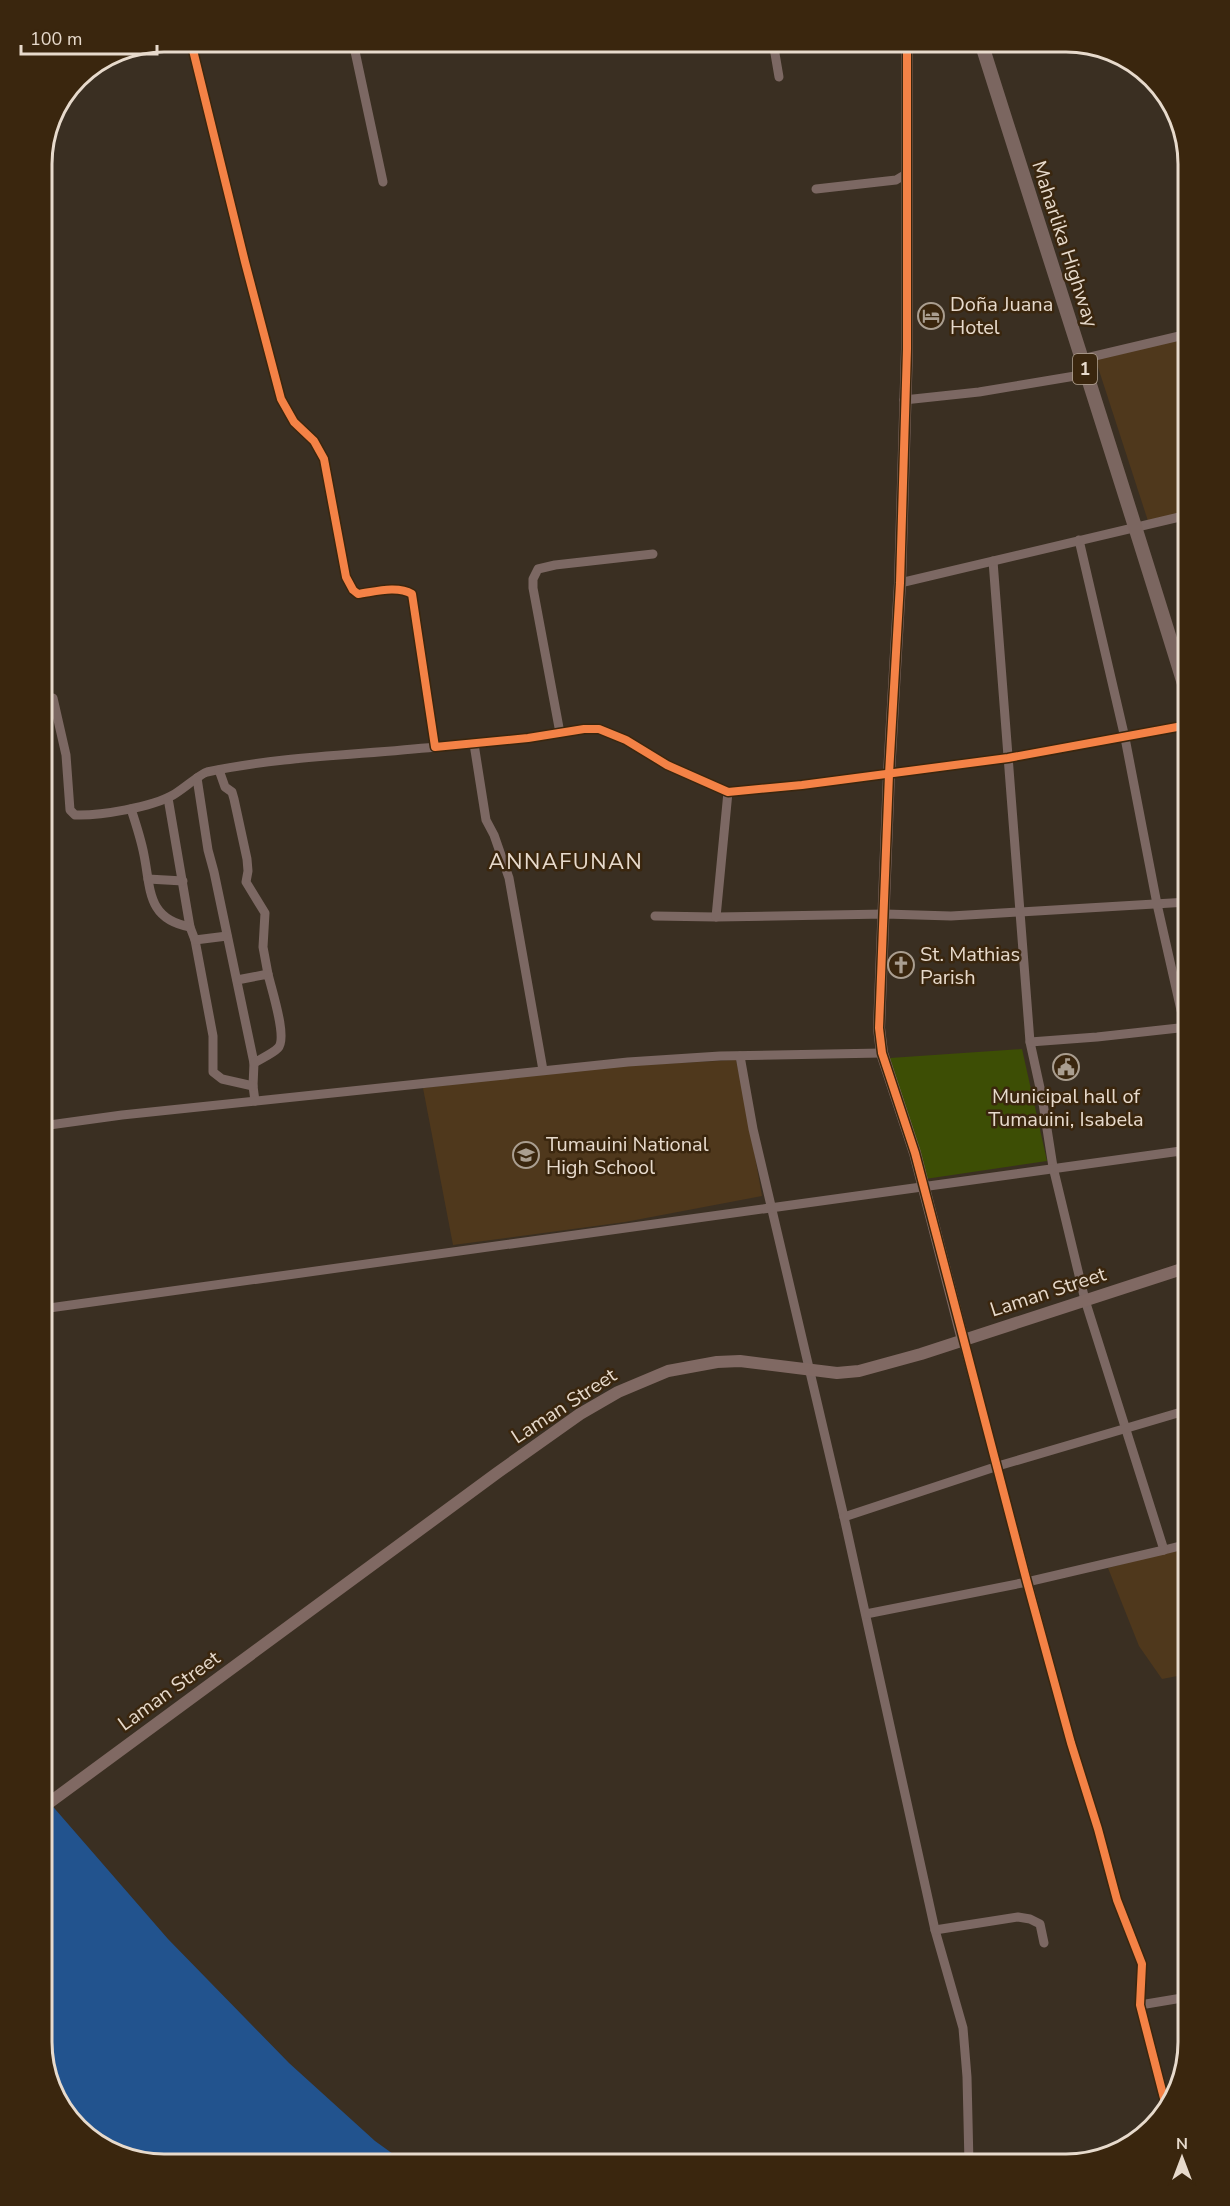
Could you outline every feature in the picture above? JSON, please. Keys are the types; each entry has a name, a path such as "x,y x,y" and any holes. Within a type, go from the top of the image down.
{"main road":[{"name":"Maharlika Highway","path":"985,53 1137,528 1178,664"}],"street":[{"path":"194,53 239,241 281,399 294,422 314,441 324,459 346,577 352,590 358,594 406,590 412,594 435,747"},
{"path":"355,53 383,182"},
{"path":"776,53 779,77"},
{"path":"907,53 907,349 900,583 889,774 885,914 878,1010 882,1053 915,1153 1071,1743 1118,1900 1142,1964 1140,2005 1163,2096"},
{"path":"816,189 896,180 906,174"},
{"path":"1082,359 1178,336"},
{"path":"904,400 979,392 1087,374"},
{"path":"900,583 1178,518"},
{"path":"1079,540 1125,738 1157,904 1178,993"},
{"path":"560,733 533,588 535,574 538,569 555,565 653,554"},
{"path":"993,561 1030,1042 1042,1097 1053,1167 1085,1299 1164,1550"},
{"path":"53,698 66,755 70,810 75,815 131,809 168,798 186,788 204,773 219,770 320,757 474,744 584,729 599,729 626,740 667,765 728,792 1008,758 1178,727"},
{"path":"474,744 486,820 494,835 509,878 543,1070"},
{"path":"219,770 225,787 232,792 234,799 247,859 246,882 264,914 263,947 281,1034 278,1048 254,1063"},
{"path":"197,778 208,850 254,1063 255,1101"},
{"path":"716,917 728,792"},
{"path":"168,798 190,927 195,939 213,1036 213,1072 222,1079 253,1086"},
{"path":"131,809 140,835 152,902 166,919 190,927"},
{"path":"148,879 183,881"},
{"path":"655,916 885,914 951,916 1178,903"},
{"path":"195,939 227,936"},
{"path":"237,980 268,974"},
{"path":"1030,1042 1178,1028"},
{"path":"52,1125 122,1115 543,1070 678,1058 882,1053"},
{"path":"740,1056 753,1129 811,1370 935,1930 954,1989 965,2037 969,2154"},
{"path":"52,1308 1178,1151"},
{"name":"Laman Street","path":"52,1801 497,1473 580,1414 618,1392 668,1371 717,1362 740,1361 837,1373 859,1371 963,1340 1178,1270"},
{"path":"844,1517 998,1466 1178,1413"},
{"path":"866,1614 1027,1582 1178,1546"},
{"path":"935,1930 1025,1917 1040,1924 1044,1943"},
{"path":"1140,2005 1178,1999"}],"shaded area":[{"path":"1178,339 1178,514 1148,521 1095,358"},
{"path":"736,1060 762,1196 625,1222 453,1245 423,1088 604,1067"},
{"path":"1178,1549 1178,1676 1162,1679 1139,1646 1108,1568"}],"green space":[{"path":"1022,1049 1047,1161 925,1179 890,1058"}],"water":[{"path":"52,1806 168,1939 289,2063 375,2141 392,2153 158,2153 129,2148 115,2142 85,2121 61,2084 53,2056"}],"cycle path":[{"path":"194,53 281,399 294,422 314,441 324,459 346,577 353,590 358,594 393,590 412,594 435,747 599,729 626,740 667,765 728,792 802,785 1008,758 1178,727"},
{"path":"907,53 907,349 900,583 889,774 879,1028 882,1053 915,1153 1071,1743 1117,1900 1142,1964 1140,2005 1163,2096"}],"place":[{"name":"Doña Juana Hotel","path":"931,316"},
{"name":"St. Mathias Parish","path":"901,965"},
{"name":"Municipal hall of Tumauini, Isabela","path":"1066,1067"},
{"name":"Tumauini National High School","path":"526,1155"}],"district":[{"name":"ANNAFUNAN","path":"566,862"}]}
